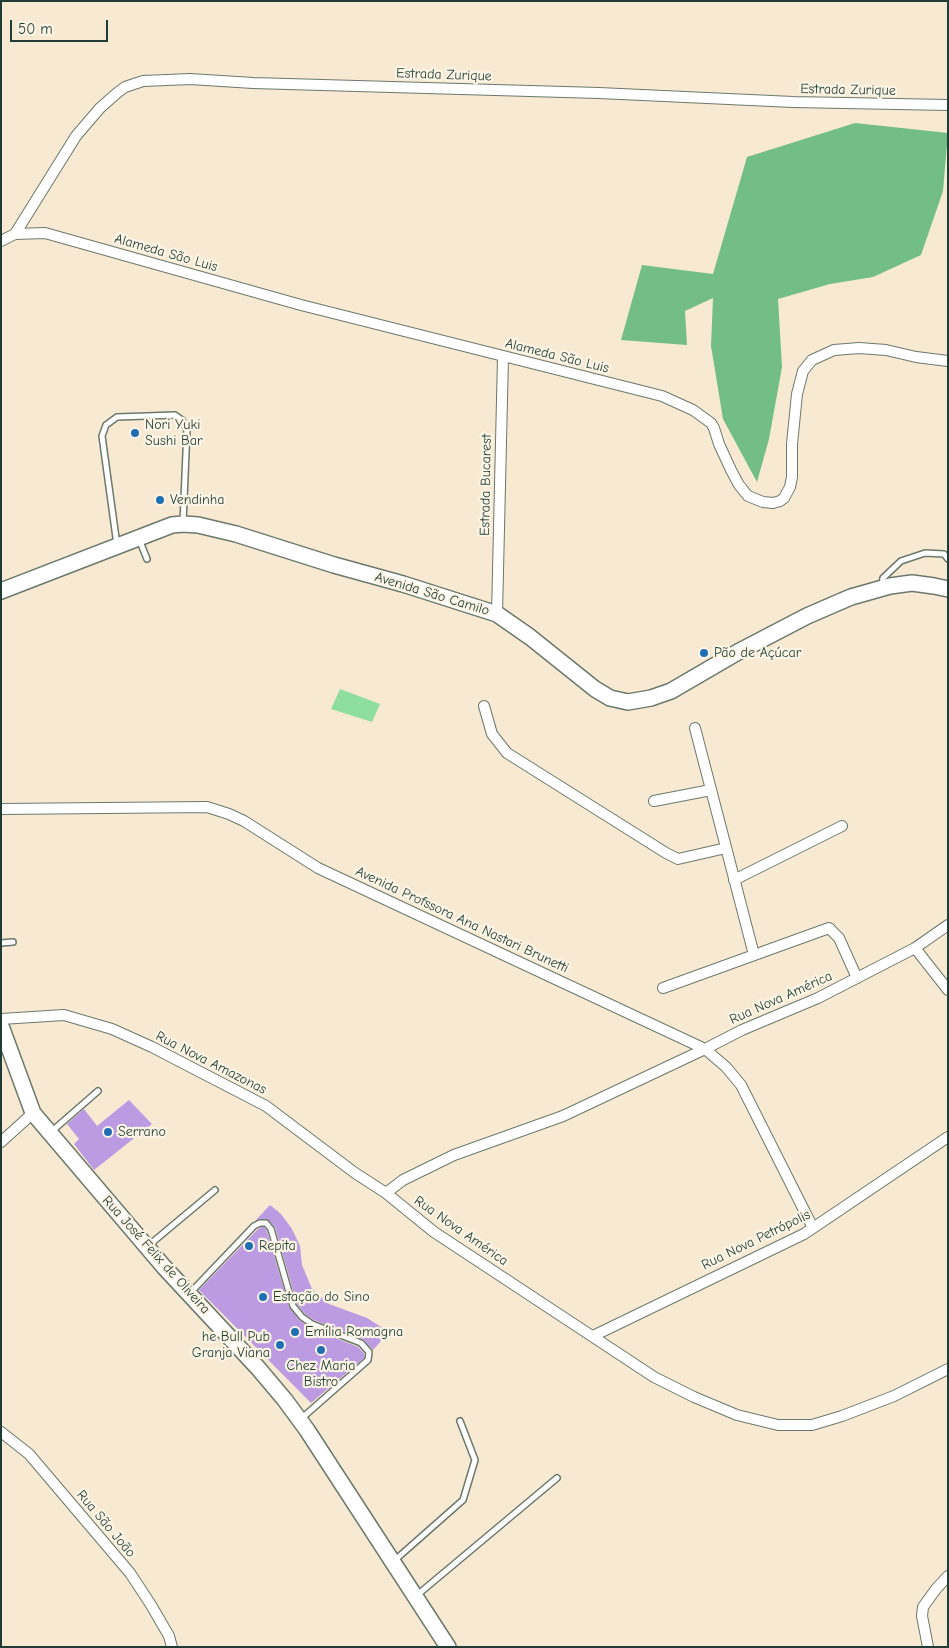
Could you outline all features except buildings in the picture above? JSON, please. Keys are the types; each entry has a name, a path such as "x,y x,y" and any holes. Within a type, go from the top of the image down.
{"main road":[{"name":"Avenida São Camilo","path":"1,591 172,525 198,525 236,534 497,614 530,637 595,689 610,698 628,702 651,698 671,691 738,652 807,616 851,597 881,588 912,583 948,589"},
{"name":"Rua José Felix de Oliveira","path":"1,1026 33,1113 147,1247 258,1368 300,1420 416,1597 443,1645"}],"street":[{"name":"Estrada Zurique","path":"15,234 76,136 100,108 125,87 143,81 190,79 253,83 793,102 948,105"},
{"name":"Alameda São Luis","path":"1,241 15,234 45,233 291,303 662,396 693,410 706,419 714,428 731,470 746,494 754,499 773,503 784,498 791,482 792,444 797,394 803,371 812,360 834,350 859,348 886,350 916,357 948,361"},
{"name":"Estrada Bucarest","path":"497,614 503,357"},
{"path":"484,706 492,734 507,753 666,853 678,859 726,848"},
{"path":"695,728 754,955"},
{"path":"654,801 711,790"},
{"name":"Avenida Profssora Ana Nastari Brunetti","path":"1,809 207,807 229,814 244,821 318,868 705,1049 726,1067 741,1086 813,1228"},
{"path":"734,880 842,826"},
{"name":"Rua Nova América","path":"948,925 916,948 818,998 742,1030 563,1116 454,1155 403,1180 386,1193 434,1232 654,1377 694,1397 737,1415 778,1425 812,1425 842,1416 894,1396 948,1369"},
{"path":"663,988 829,928 839,938 857,978"},
{"path":"916,948 948,990"},
{"name":"Rua Nova Amazonas","path":"1,1019 64,1015 112,1029 266,1106 355,1173 386,1193"},
{"path":"1,1142 33,1113"},
{"name":"Rua Nova Petrópolis","path":"593,1336 804,1234 948,1137"},
{"name":"Rua São João","path":"1,1432 29,1454 130,1573 169,1636 172,1647"},
{"path":"928,1647 922,1616 923,1607 948,1576"}],"lane":[{"path":"117,546 102,436 106,425 117,417 175,415 182,420 186,429 182,524"},
{"path":"138,538 147,559"},
{"path":"881,588 883,578 901,561 925,553 944,554 948,559"},
{"path":"1,942 13,942"},
{"path":"50,1134 98,1091"},
{"path":"147,1247 215,1190"},
{"path":"190,1294 254,1226 266,1223 271,1229 293,1306 302,1317 312,1324 361,1343 369,1352 368,1360 300,1420"},
{"path":"393,1562 463,1500 475,1460 460,1421"},
{"path":"416,1597 558,1478"}],"green space":[{"path":"855,123 948,133 943,191 921,255 873,277 830,284 778,299 782,367 769,439 757,482 723,419 711,346 713,298 685,311 687,345 621,340 642,265 713,274 747,157"},
{"path":"340,689 380,704 372,722 331,709"}],"place":[{"name":"Nori Yuki Sushi Bar","path":"135,433"},
{"name":"Vendinha","path":"160,500"},
{"name":"Pão de Açúcar","path":"704,653"},
{"name":"Serrano","path":"108,1132"},
{"name":"Repita","path":"249,1246"},
{"name":"Estação do Sino","path":"263,1297"},
{"name":"Emília Romagna","path":"295,1332"},
{"name":"he Bull Pub Granja Viana","path":"280,1345"},
{"name":"Chez Maria Bistro","path":"321,1350"}]}
